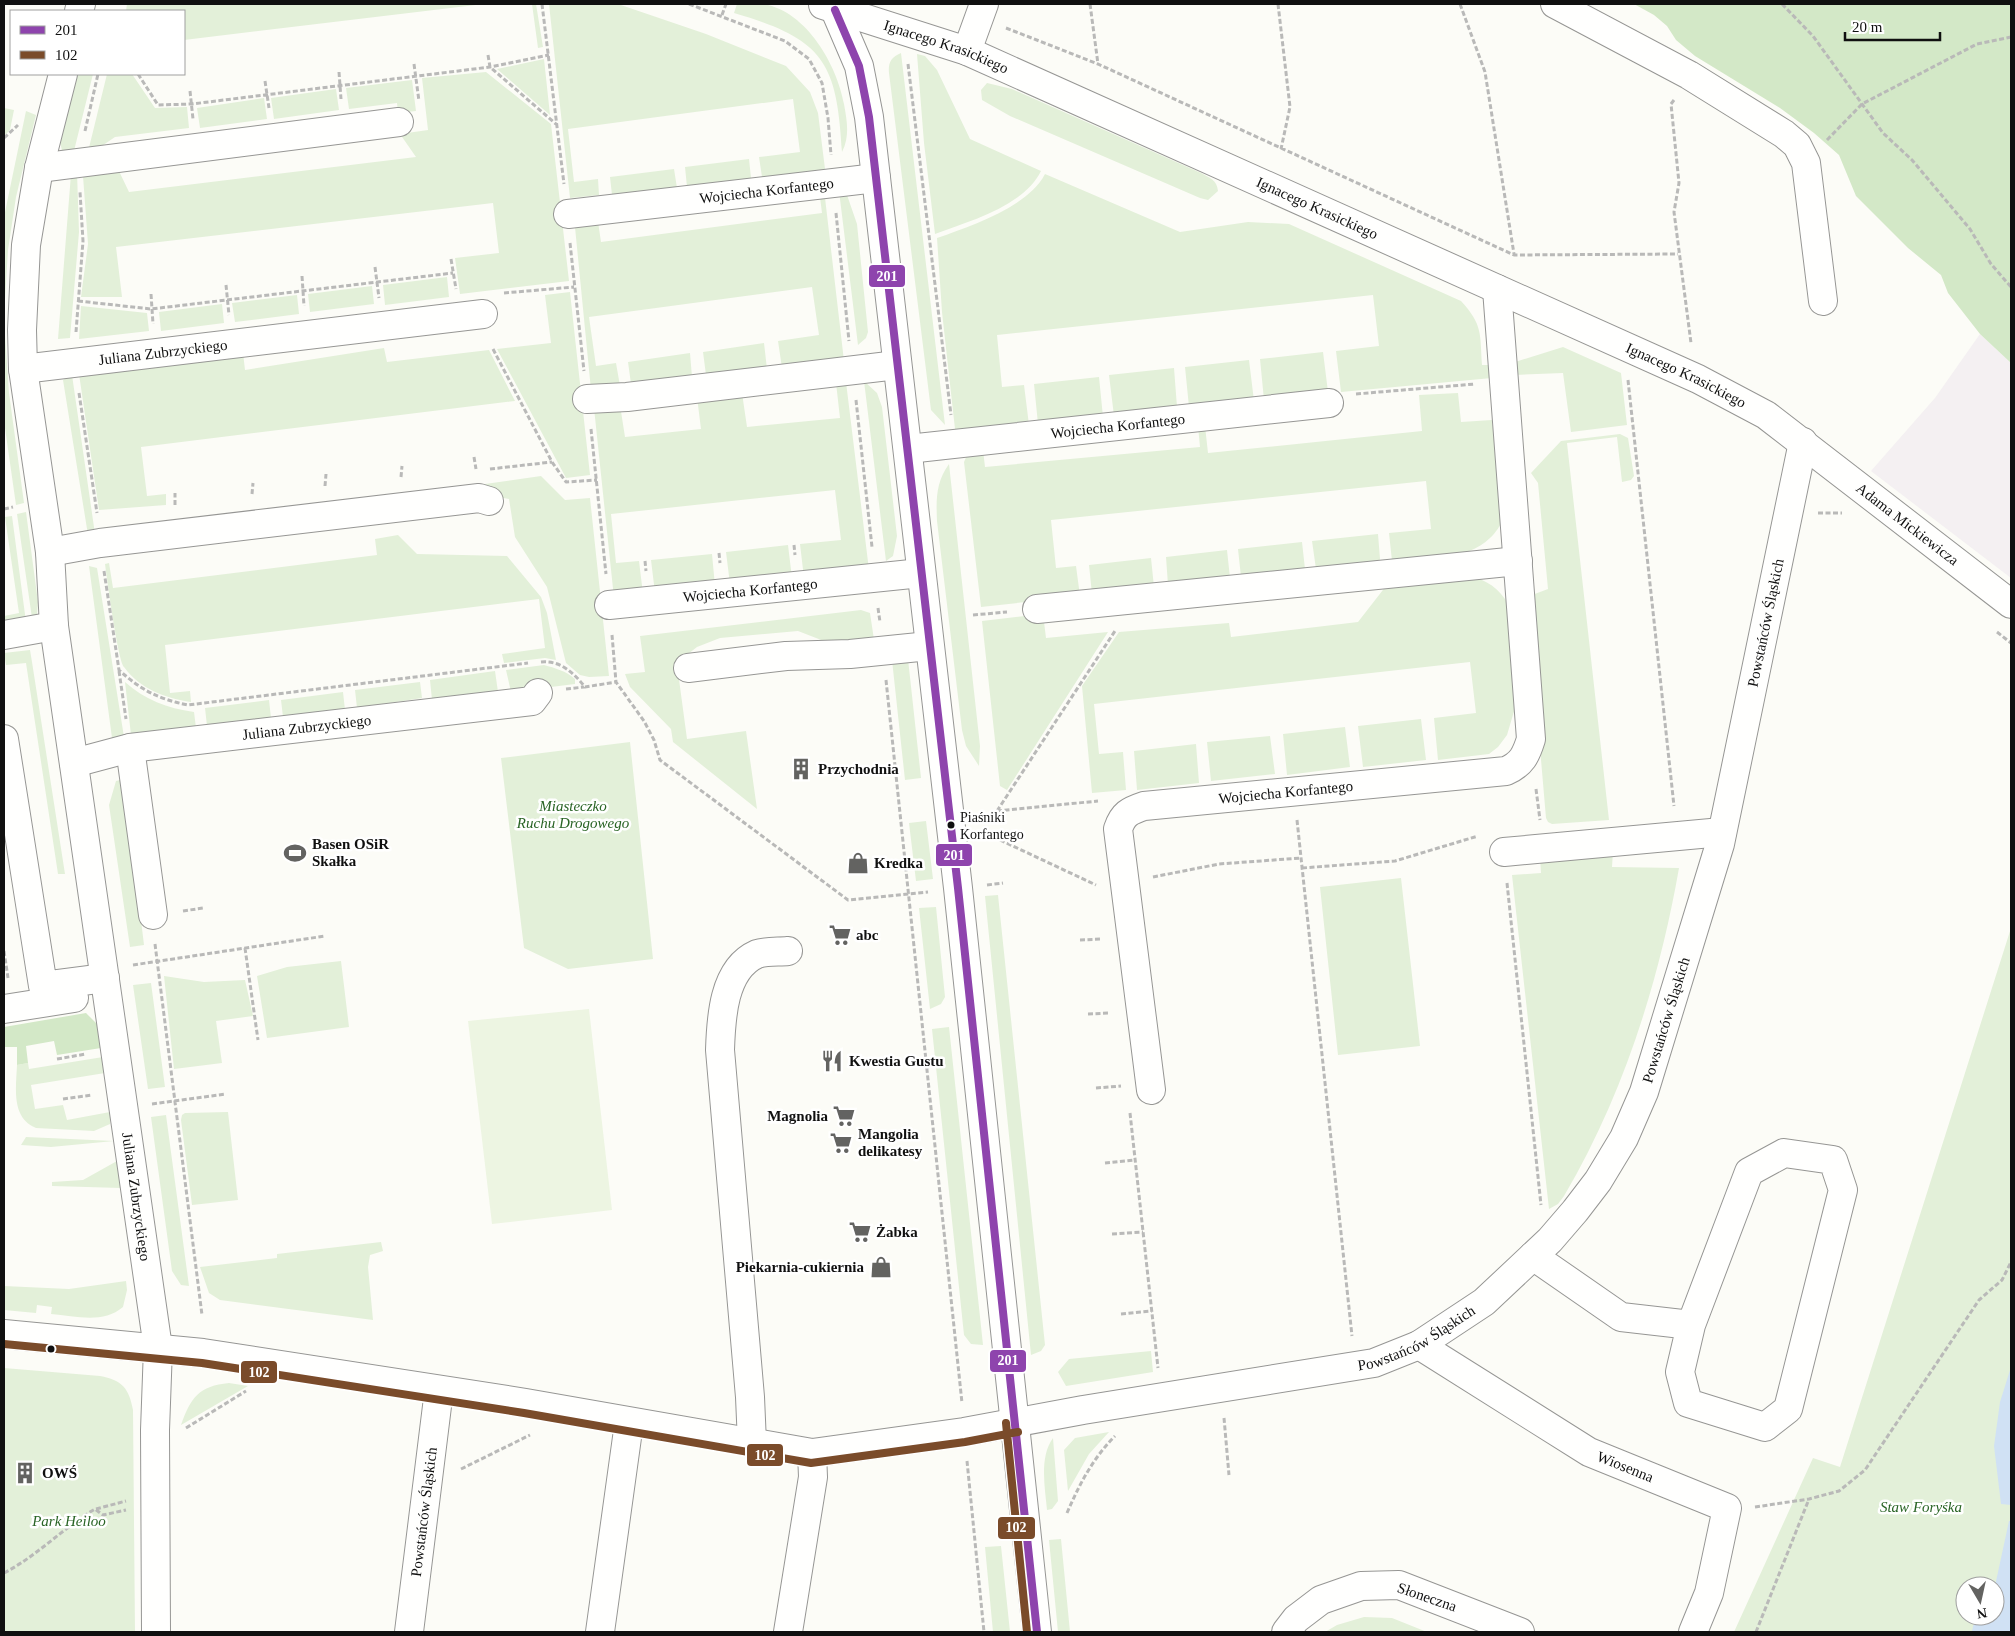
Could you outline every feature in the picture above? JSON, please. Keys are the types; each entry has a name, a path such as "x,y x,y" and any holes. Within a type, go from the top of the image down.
{"street":[{"path":"967,51 984,4"},
{"path":"1555,4 1689,75 1784,134 1797,145 1806,163 1823,301"},
{"path":"827,7 859,66 869,117 908,449 1016,1422 1036,1632"},
{"name":"Ignacego Krasickiego","path":"827,7 967,51 1698,379 1766,415 1803,442"},
{"name":"Juliana Zubrzyckiego","path":"63,75 39,168 26,245 23,369 50,552 54,626 74,763 113,979 158,1348 155,1430 156,1632"},
{"path":"39,168 79,161 196,149 399,122"},
{"name":"Wojciecha Korfantego","path":"568,214 876,178"},
{"name":"Wojciecha Korfantego","path":"1139,1088 1124,880 1118,829 1122,817 1129,811 1144,806 1506,771 1516,766 1526,754 1530,739 1497,289"},
{"name":"Juliana Zubrzyckiego","path":"23,369 483,314"},
{"path":"587,399 627,397 897,365"},
{"name":"Wojciecha Korfantego","path":"908,449 1329,403"},
{"name":"Adama Mickiewicza","path":"1803,442 2011,604"},
{"name":"Powstańców Śląskich","path":"4,1334 204,1353 440,1390 812,1453 964,1432 1374,1363 1419,1346 1484,1302 1533,1256 1575,1211 1598,1181 1624,1138 1644,1092 1722,832 1803,442"},
{"path":"50,552 100,543 479,498 488,501"},
{"path":"1025,610 1518,561"},
{"name":"Wojciecha Korfantego","path":"609,605 921,573"},
{"path":"4,635 54,626"},
{"path":"688,668 786,656 883,651 930,646"},
{"name":"Juliana Zubrzyckiego","path":"74,763 130,748 532,701 538,693"},
{"path":"4,739 43,986 113,979"},
{"path":"130,748 154,915"},
{"path":"1504,852 1722,832"},
{"path":"752,1442 750,1397 720,1050 721,1018 730,985 742,964 758,954 788,951"},
{"path":"4,1010 113,979"},
{"path":"1784,1152 1833,1160 1842,1190 1788,1409 1765,1427 1688,1403 1680,1372 1691,1325 1749,1172 1784,1152"},
{"path":"1533,1256 1621,1317 1691,1325"},
{"name":"Wiosenna","path":"1419,1346 1589,1452 1727,1508"},
{"name":"Powstańców Śląskich","path":"409,1632 440,1390"},
{"path":"600,1632 629,1423"},
{"path":"788,1632 813,1477 812,1453"},
{"path":"1693,1632 1708,1593 1727,1508"},
{"name":"Słoneczna","path":"1286,1632 1296,1619 1322,1600 1361,1586 1399,1585 1520,1632"}],"path":[{"path":"542,4 568,214"},
{"path":"689,4 722,15 785,41 809,59 822,83 828,118 831,157"},
{"path":"722,15 726,4"},
{"path":"1090,4 1098,64"},
{"path":"1278,4 1290,107 1281,149"},
{"path":"1460,4 1485,72 1514,255"},
{"path":"1782,4 1813,36 1883,133 1912,160 1970,229 1991,264 2011,288"},
{"path":"1004,27 1098,64 1514,255 1678,254"},
{"path":"1806,163 1862,104 1977,44 2011,37"},
{"path":"488,55 490,67 556,124"},
{"path":"139,75 158,105 192,104 490,67 548,55"},
{"path":"908,58 955,443"},
{"path":"414,64 416,76"},
{"path":"339,72 340,86"},
{"path":"79,161 98,75"},
{"path":"1689,75 1671,104 1679,183 1674,212 1678,254 1692,349"},
{"path":"265,81 268,94"},
{"path":"190,91 192,104"},
{"path":"4,138 19,125"},
{"path":"78,301 151,309 453,273"},
{"path":"483,314 480,295 574,287"},
{"path":"493,349 552,462 566,482 597,480"},
{"path":"1628,370 1677,837"},
{"path":"1329,403 1336,396 1504,382"},
{"path":"4,508 14,507"},
{"path":"1812,515 1822,512 1846,514"},
{"path":"877,599 958,1353 984,1632"},
{"path":"1085,802 997,812 1136,599"},
{"path":"973,615 1025,610"},
{"path":"1993,629 2011,643"},
{"path":"118,670 130,748"},
{"path":"596,685 616,682"},
{"path":"1536,788 1543,848"},
{"path":"1294,792 1353,1342"},
{"path":"1302,868 1395,860 1502,830 1542,1214"},
{"path":"1124,880 1162,876 1219,864 1301,858"},
{"path":"984,885 1003,883"},
{"path":"909,894 934,892"},
{"path":"154,915 156,962 202,1315"},
{"path":"113,979 156,962 325,936"},
{"path":"1080,940 1111,938"},
{"path":"245,948 258,1040"},
{"path":"1088,1014 1112,1013"},
{"path":"57,1059 96,1053"},
{"path":"1096,1088 1139,1088"},
{"path":"63,1099 101,1094"},
{"path":"167,1102 226,1094"},
{"path":"1104,1163 1136,1160"},
{"path":"1112,1234 1143,1232"},
{"path":"1727,1508 1765,1506 1809,1499 1839,1491 1865,1470 1979,1300 2002,1280 2011,1262"},
{"path":"1120,1314 1152,1311"},
{"path":"183,1430 251,1388"},
{"path":"1225,1426 1229,1475"},
{"path":"1067,1513 1078,1488 1094,1460 1121,1430"},
{"path":"460,1469 536,1432"},
{"path":"4,1573 24,1563 78,1519 95,1509 131,1499"},
{"path":"1756,1632 1809,1499"},
{"path":"95,1509 103,1515 130,1509"}],"shaded area":[{"path":"1980,334 2011,363 2011,578 1871,471 1935,398"}],"green space":[{"path":"761,3 779,9 794,18 818,42 835,73 844,104 847,134 842,152 836,96 829,75 820,58 806,44 788,33 734,13 737,4"},
{"path":"127,4 484,4 185,40 185,10 126,10"},
{"path":"532,4 536,4 543,47 538,48"},
{"path":"549,4 618,4 706,34 786,66 810,92 818,113 826,177 766,182 762,177 759,157 800,152 793,99 568,129 574,182 598,179 599,195 570,198"},
{"path":"1634,4 2011,4 2011,363 1980,334 1948,293 1941,275 1908,248 1856,196 1839,155 1814,133 1780,108 1695,56 1676,40 1667,26 1654,15"},
{"path":"901,53 945,425 931,410 889,73 891,61"},
{"path":"917,54 925,56 937,70 970,139 1041,171 1022,194 1009,203 979,218 935,234 924,143"},
{"path":"544,59 550,115 497,69"},
{"path":"486,72 551,124 569,281 460,294 455,258 499,253 493,203 116,247 122,297 81,297 88,244 83,176 118,169 129,192 416,157 400,134 428,130 422,78"},
{"path":"78,75 93,75 71,163 64,159 60,142"},
{"path":"107,75 133,75 155,108 187,107 189,128 115,137 87,156"},
{"path":"412,80 416,111 398,113 397,103 349,109 346,88"},
{"path":"987,83 1012,89 1201,173 1215,182 1218,191 1208,200 1200,198 1010,116 982,100 981,90"},
{"path":"336,89 339,110 274,119 271,98"},
{"path":"264,98 267,119 200,128 197,108"},
{"path":"4,108 14,110 10,130 4,136"},
{"path":"26,111 36,115 16,197 8,250 4,316 4,217"},
{"path":"749,159 751,178 687,187 685,167"},
{"path":"674,169 677,188 612,195 610,177"},
{"path":"77,172 79,232 70,338 58,339 71,174"},
{"path":"1045,174 1180,232 1248,222 1289,224 1461,301 1477,324 1482,365 1493,365 1492,378 1341,392 1336,351 1379,346 1373,295 997,335 1002,387 1024,385 1029,425 959,431 955,429 942,312 937,238 966,228 1012,206 1037,186"},
{"path":"819,189 824,189 844,361 782,368 778,341 819,335 812,287 589,317 596,366 616,363 620,386 591,390 574,217 597,215 601,242 822,213"},
{"path":"839,191 847,195 857,224 868,332 866,338 858,345"},
{"path":"447,277 449,297 385,305 383,285"},
{"path":"372,286 374,304 310,312 308,294"},
{"path":"570,292 590,475 566,478 497,349 551,343 545,295"},
{"path":"297,295 299,314 235,322 232,303"},
{"path":"222,304 224,323 161,331 159,312"},
{"path":"81,306 147,313 149,331 79,339"},
{"path":"4,321 9,393 24,503 16,505 4,421"},
{"path":"764,343 767,369 706,375 703,352"},
{"path":"242,344 245,370 384,348 387,362 489,350 515,401 141,447 147,496 166,494 166,505 99,510 79,374"},
{"path":"1563,347 1621,373 1627,425 1571,432 1563,373 1514,375 1512,363"},
{"path":"1323,352 1328,392 1264,400 1260,359"},
{"path":"690,353 692,377 631,384 628,362"},
{"path":"1249,360 1254,401 1189,407 1185,367"},
{"path":"1174,368 1177,407 1114,416 1109,375"},
{"path":"72,375 95,534 88,535 63,380"},
{"path":"1099,377 1103,417 1038,424 1034,384"},
{"path":"864,381 877,393 882,407 897,536 893,556 886,561"},
{"path":"846,382 869,570 804,578 800,544 841,540 835,490 611,514 616,563 639,561 643,594 614,598 594,408 620,405 625,437 701,429 697,397 742,393 747,427 840,418 836,383"},
{"path":"1458,393 1461,422 1492,420 1504,519 1490,538 1480,546 1469,551 1431,559 1392,561 1389,533 1431,529 1426,481 1051,520 1056,568 1076,566 1080,596 981,607 964,462 968,453 983,450 985,467 1200,447 1198,426 1205,426 1208,453 1422,431 1419,395"},
{"path":"1620,434 1628,438 1634,476 1631,480 1622,482 1617,437 1567,443 1609,820 1552,824 1546,818 1534,678 1532,595 1548,589 1538,483 1531,473 1561,441"},
{"path":"949,464 980,746 979,766 966,746 962,730 937,521 939,484"},
{"path":"541,476 565,500 590,498 609,676 589,677 580,675 566,663 547,587 515,537 509,499 487,495 485,484"},
{"path":"26,512 38,602 37,614 32,618 17,514"},
{"path":"12,516 26,622 4,626 4,616 19,613 5,517"},
{"path":"1378,534 1380,559 1378,563 1316,569 1312,541"},
{"path":"398,535 417,554 507,556 541,597 547,613 556,660 545,658 504,663 502,654 545,648 539,599 165,645 170,693 190,691 191,702 172,698 145,687 130,675 124,667 116,635 105,564 109,563 113,588 377,555 375,539"},
{"path":"1302,542 1305,569 1241,577 1238,549"},
{"path":"788,545 792,578 730,584 726,552"},
{"path":"1227,550 1230,578 1168,585 1166,557"},
{"path":"712,554 715,586 655,593 651,560"},
{"path":"1151,558 1154,587 1092,594 1089,565"},
{"path":"89,566 97,568 124,737 112,738"},
{"path":"1469,576 1492,586 1501,593 1508,604 1515,708 1507,735 1498,747 1489,754 1438,760 1434,718 1476,713 1470,662 1094,704 1099,754 1123,752 1126,790 1092,793 1082,686 1119,632 1229,623 1231,637 1358,622 1386,586"},
{"path":"861,610 870,613 876,653 829,643 798,631 720,638 697,647 679,661 678,672 687,739 746,731 757,809 673,742 671,729 630,687 625,674 645,672 640,636"},
{"path":"1043,614 1046,638 1108,632 1007,790 1000,786 982,621"},
{"path":"30,650 65,874 58,874 26,663 6,665 4,653"},
{"path":"908,659 921,778 905,780 892,660"},
{"path":"544,665 568,674 575,679 575,684 511,692 506,670"},
{"path":"495,671 498,692 432,700 430,680"},
{"path":"125,682 140,694 157,702 194,712 196,728 131,735"},
{"path":"420,682 422,698 357,708 355,690"},
{"path":"343,692 345,710 283,717 281,700"},
{"path":"269,700 271,718 207,726 205,708"},
{"path":"1421,719 1426,760 1363,767 1358,726"},
{"path":"1345,727 1350,767 1287,775 1283,734"},
{"path":"1270,736 1275,774 1211,781 1207,742"},
{"name":"Miasteczko Ruchu Drogowego","path":"630,742 653,959 568,969 524,948 501,758"},
{"path":"1196,744 1199,783 1137,790 1134,751"},
{"path":"124,779 144,945 130,947 109,805 116,781"},
{"path":"926,821 933,879 916,881 909,823"},
{"path":"1613,851 1612,867 1679,868 1661,953 1636,1037 1621,1078 1585,1158 1564,1196 1558,1204 1549,1209 1512,875 1541,873 1540,857"},
{"path":"1401,878 1420,1046 1338,1055 1320,887"},
{"path":"998,895 1045,1345 1041,1351 1031,1355 985,896"},
{"path":"936,907 945,997 941,1004 930,1009 919,908"},
{"name":"Staw Foryśka","path":"2011,928 2011,1632 1734,1632 1813,1458 1840,1467"},
{"path":"341,961 349,1027 267,1038 257,976 287,967"},
{"path":"164,976 204,982 245,980 253,1016 216,1021 222,1063 174,1069"},
{"path":"151,983 165,1087 148,1089 133,985"},
{"path":"589,1009 612,1210 492,1224 468,1021"},
{"path":"86,1013 97,1024 101,1048 57,1055 54,1041 26,1046 28,1063 17,1065 17,1047 4,1047 4,1027"},
{"path":"949,1027 983,1345 971,1344 964,1335 932,1029"},
{"path":"103,1057 105,1073 31,1085 35,1109 63,1105 67,1120 110,1112 110,1124 94,1131 36,1128 22,1117 16,1092 17,1065 28,1063 29,1069"},
{"path":"228,1112 238,1200 192,1205 181,1120 182,1115 185,1113"},
{"path":"166,1115 189,1286 181,1285 172,1271 151,1117"},
{"path":"26,1137 114,1141 51,1147 21,1145"},
{"path":"117,1161 121,1188 52,1186 52,1182 83,1180"},
{"path":"381,1242 383,1251 370,1255 368,1267 373,1320 220,1300 209,1293 200,1267 277,1258 277,1254"},
{"path":"126,1281 127,1290 123,1307 107,1316 89,1318 51,1314 52,1307 37,1305 36,1313 4,1310 4,1286 69,1289"},
{"path":"1151,1351 1153,1372 1066,1386 1058,1372 1069,1359"},
{"name":"Park Heiloo","path":"4,1368 100,1376 114,1380 127,1391 133,1410 135,1632 4,1632"},
{"path":"229,1383 248,1386 181,1425 188,1407 203,1390"},
{"path":"1109,1432 1089,1454 1068,1491 1064,1450 1075,1438"},
{"path":"1053,1438 1058,1501 1052,1509 1047,1510 1044,1463"},
{"path":"1061,1539 1070,1632 1058,1632 1049,1540"},
{"path":"1001,1546 1010,1632 993,1632 985,1547"},
{"path":"1364,1617 1392,1618 1427,1632 1325,1632 1337,1625"}],"water":[{"path":"2011,1367 2011,1505 2001,1504 1994,1446 2000,1402"},
{"path":"2009,1521 2011,1521 2011,1632 1972,1632 1973,1626 2005,1626 2005,1576 1997,1576"}],"transit line":[{"name":"201","path":"835,10 859,66 869,117 958,888 1037,1632"},
{"name":"102","path":"4,1344 202,1363 524,1413 811,1463 965,1442 1018,1432"},
{"name":"102","path":"1006,1423 1027,1632"}],"place":[{"name":"Przychodnia","path":"801,769"},
{"name":"Piaśniki Korfantego","path":"951,825"},
{"name":"Basen OSiR Skałka","path":"295,853"},
{"name":"Kredka","path":"858,863"},
{"name":"abc","path":"840,935"},
{"name":"Kwestia Gustu","path":"832,1061"},
{"name":"Magnolia","path":"844,1116"},
{"name":"Mangolia delikatesy","path":"841,1143"},
{"name":"Żabka","path":"860,1232"},
{"name":"Piekarnia-cukiernia","path":"881,1267"},
{"name":"OWŚ","path":"25,1473"}]}
